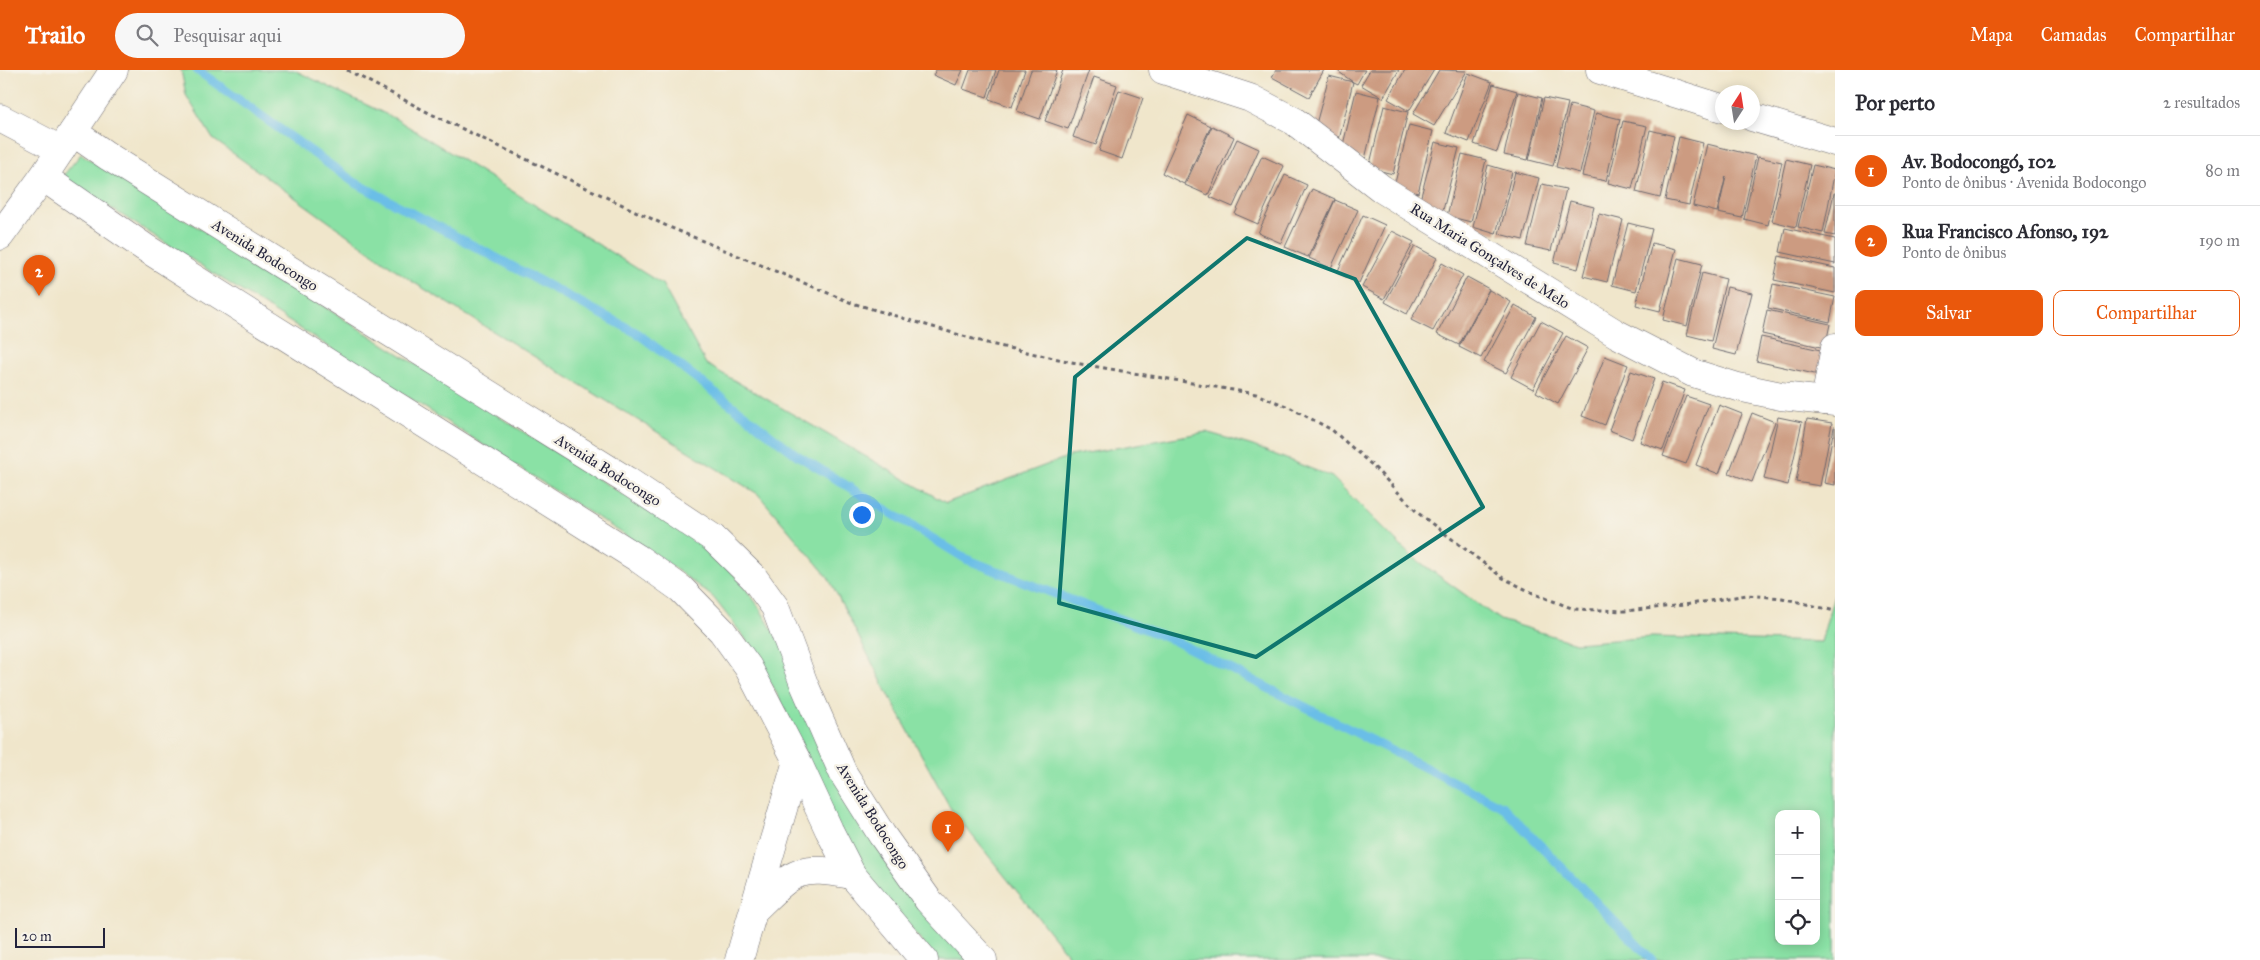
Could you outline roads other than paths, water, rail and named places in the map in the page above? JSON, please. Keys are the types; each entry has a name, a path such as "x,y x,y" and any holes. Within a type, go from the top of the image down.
{"street":[{"path":"0,236 43,178 114,70"},
{"name":"Rua Maria Gonçalves de Melo","path":"1163,70 1250,98 1294,121 1382,189 1617,334 1693,373 1772,394 1830,402"},
{"path":"1600,70 1715,106"},
{"name":"Avenida Bodocongo","path":"0,118 67,141 142,178 626,480 713,538 754,578 775,607 804,684 843,773 882,836 928,900 984,960"},
{"path":"1760,119 1835,142"},
{"path":"43,178 144,246 622,549 681,589 722,631 748,667 797,761 828,830 852,875 924,960"},
{"path":"1830,402 1835,347"},
{"path":"739,960 797,761"},
{"path":"752,912 783,881 798,873 819,869 852,875"}],"waterway":[{"path":"197,70 354,182 637,333 797,455 966,559 1173,640 1503,807 1652,960"}],"place":[{"name":"Rua Francisco Afonso, 192","path":"39,296"},
{"name":"Av. Bodocongó, 102","path":"948,852"}]}
